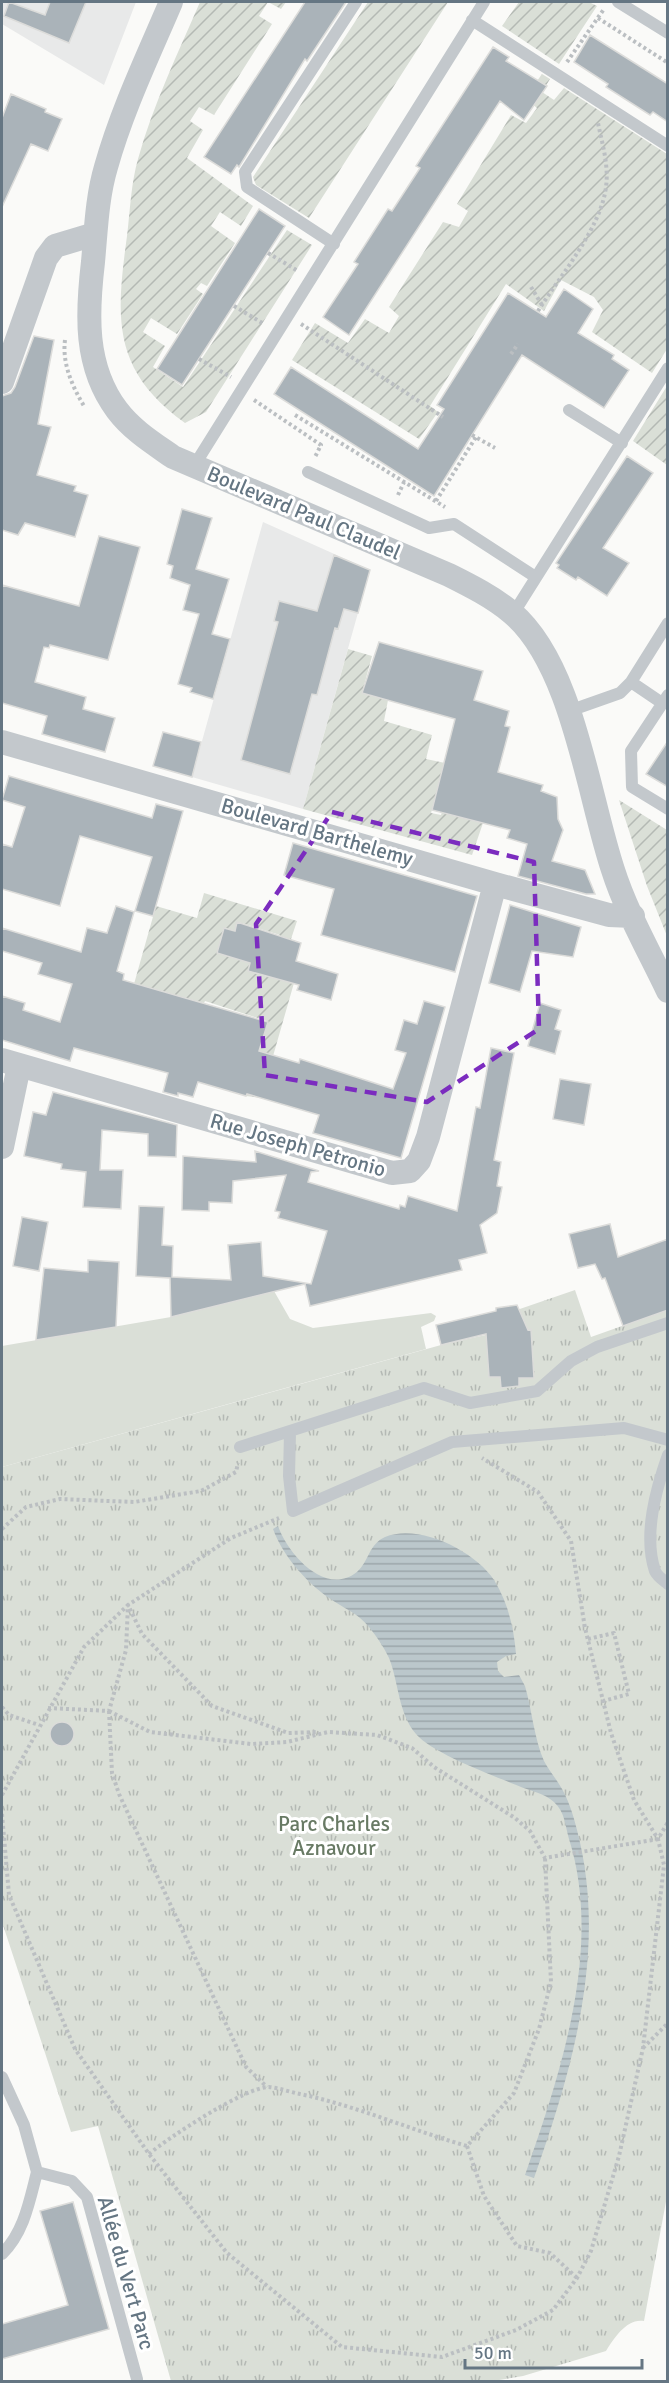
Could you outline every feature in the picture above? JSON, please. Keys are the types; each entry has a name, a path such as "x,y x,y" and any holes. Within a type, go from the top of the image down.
{"street":[{"name":"Boulevard Paul Claudel","path":"171,2 124,112 105,169 95,234 87,322 94,363 106,392 117,410 138,433 173,457 449,575 482,592 513,614 536,640 557,676 569,711 613,870 668,991"},
{"path":"2,382 46,258 55,246 95,234"},
{"name":"Boulevard Barthelemy","path":"2,742 495,884 609,915 633,916"},
{"name":"Rue Joseph Petronio","path":"10,1063 392,1173 410,1171 419,1161 428,1137 495,884"},
{"path":"2,1147 10,1063"}],"lane":[{"path":"334,244 247,187 245,172 356,2"},
{"path":"194,466 484,2"},
{"path":"618,2 668,33"},
{"path":"472,20 668,146"},
{"path":"513,614 534,576 622,443 668,368"},
{"path":"569,410 622,443"},
{"path":"308,472 429,528 454,524 534,576"},
{"path":"569,711 620,693 631,682 668,623"},
{"path":"631,682 665,699 631,751 632,787 668,809"},
{"path":"240,1447 424,1388 470,1403 537,1391 570,1361 597,1347 668,1323"},
{"path":"290,1432 289,1476 293,1511 452,1442 624,1428 668,1440"},
{"path":"668,1455 660,1478 650,1539 655,1573 668,1584"},
{"path":"2,2077 24,2125 37,2172 28,2209 16,2240 2,2254"},
{"name":"Allée du Vert Parc","path":"37,2172 72,2181 87,2198 137,2379"}],"path":[{"path":"558,75 609,2"},
{"path":"598,18 668,63"},
{"path":"538,311 601,210 606,186 606,162 594,98"},
{"path":"268,253 311,279"},
{"path":"531,287 542,305"},
{"path":"234,306 278,332"},
{"path":"288,316 443,417"},
{"path":"511,354 518,344"},
{"path":"200,359 321,445 316,455"},
{"path":"295,415 455,514"},
{"path":"436,501 474,436 495,448"},
{"path":"398,493 404,482"},
{"path":"2,1814 9,1895 75,2049 149,2154 226,2253 342,2348 442,2357 516,2330 553,2310 577,2278 591,2251 619,2156 643,2048 664,1865 658,1839 634,1800 603,1701 588,1640 571,1541 538,1492 452,1442"},
{"path":"2,1529 26,1507 60,1499 134,1502 201,1491 237,1472 240,1447"},
{"path":"2,1795 48,1708 84,1647 128,1605 231,1538 293,1511"},
{"path":"128,1605 126,1650 109,1711 112,1773 119,1794 246,2067 267,2087 332,2100 412,2130 466,2146"},
{"path":"128,1605 142,1634 212,1706 288,1733 327,1732 376,1735 412,1748 434,1767 515,1818 530,1831 545,1858 551,1982 539,2029 514,2092 466,2146"},
{"path":"588,1640 614,1633 622,1664 628,1694 603,1701"},
{"path":"2,1707 9,1715 39,1725"},
{"path":"48,1708 109,1711 150,1732 251,1744 287,1742 327,1732"},
{"path":"658,1839 668,1822"},
{"path":"545,1858 658,1839"},
{"path":"643,2048 668,2023"},
{"path":"149,2154 168,2137 228,2103 267,2087"},
{"path":"466,2146 484,2196 517,2246 550,2253 577,2278"}],"highlighted area":[{"path":"332,812 534,862 539,1029 427,1102 265,1075 256,924"}],"shaded area":[{"path":"2,2 136,2 104,85 2,24"},
{"path":"263,522 370,570 303,809 192,777"},
{"path":"278,1526 290,1549 309,1569 321,1576 333,1579 345,1578 357,1572 372,1548 385,1537 414,1534 445,1542 474,1559 485,1569 494,1580 507,1606 516,1654 506,1656 497,1662 498,1671 504,1677 519,1675 525,1686 541,1752 570,1806 586,1874 589,1919 582,2007 573,2051 562,2094 534,2178 525,2175 564,2052 580,1966 582,1923 578,1880 563,1814 558,1806 547,1797 450,1757 424,1742 416,1734 402,1707 389,1658 380,1642 360,1618 334,1602 303,1576 277,1539 273,1529"}],"green space":[{"path":"200,2 268,2 259,16 272,24 214,115 199,107 190,121 203,130 187,158 253,206 241,226 220,212 211,226 235,243 207,286 201,283 196,289 203,294 177,334 151,318 143,332 165,346 153,367 183,387 287,230 312,245 206,412 185,423 161,403 143,383 131,362 124,340 121,292 132,187 138,159 158,99"},
{"path":"268,2 286,2 281,9"},
{"path":"368,2 448,2 309,218 256,185 253,177"},
{"path":"519,2 589,2 597,6 559,64 502,26"},
{"path":"542,74 550,79 542,92 554,100 564,88 667,154 667,349 652,373 592,332 603,310 594,297 561,280 544,311 506,284 430,406 438,412 419,439 292,360 315,323 348,343 365,319 389,333 399,316 389,307 443,222 459,227 468,211 457,204 511,115 526,123 537,108 525,98"},
{"path":"667,386 667,465 633,441"},
{"path":"348,649 372,656 362,693 388,700 384,721 432,735 426,759 445,763 431,813 441,815 442,812 483,823 472,855 303,809"},
{"path":"619,800 667,830 667,936 647,886"},
{"path":"204,893 297,921 290,942 294,960 300,962 261,1098 246,1096 267,1021 205,1001 204,1003 134,984 156,906 197,918","holes":["238,922 280,935 268,977 249,971 250,963 235,931"]},
{"name":"Parc Charles Aznavour","path":"575,1290 591,1337 667,1310 667,2196 644,2321 627,2326 617,2335 606,2351 523,2376 493,2381 171,2381 98,2126 71,2132 2,1922 2,1467 441,1345 490,1334 514,1311"},
{"path":"274,1291 290,1319 313,1328 431,1313 436,1316 434,1321 421,1327 426,1349 2,1467 2,1346 171,1317"}],"building":[{"path":"9,2 45,15 50,2 86,2 69,43 4,16"},
{"path":"305,2 346,2 307,61 305,59 239,167 237,165 231,174 204,157"},
{"path":"590,35 668,84 668,122 653,112 650,115 606,87 608,84 574,62"},
{"path":"493,47 509,57 506,61 547,86 524,120 500,101 349,335 323,317 358,264 354,262 388,209 392,211 420,168 416,166"},
{"path":"11,94 46,109 45,112 62,119 48,151 31,144 2,207 2,118"},
{"path":"259,209 285,226 182,385 157,369"},
{"path":"564,289 593,309 578,333 614,355 612,359 629,370 604,408 522,355 434,496 274,394 291,367 418,449 444,409 437,405 508,293 546,317"},
{"path":"34,336 54,340 38,424 51,427 37,475 76,486 74,491 88,495 75,537 25,523 18,535 2,530 2,396 11,393 15,387"},
{"path":"627,456 653,473 603,548 629,563 607,596 578,577 576,580 557,568 559,565 556,563"},
{"path":"182,509 212,518 196,569 229,579 212,634 230,639 213,699 190,692 192,688 178,684 199,614 183,610 190,585 170,578 173,566 167,564"},
{"path":"99,536 140,547 108,660 50,645 49,648 44,647 35,682 86,697 83,709 115,718 105,752 42,734 47,716 2,703 2,585 79,606"},
{"path":"334,555 370,570 358,613 344,609 338,629 335,628 317,695 312,694 290,774 241,760 278,622 274,621 279,601 317,611"},
{"path":"379,642 483,671 474,700 509,711 505,726 510,727 498,772 543,785 541,791 557,797 558,819 563,830 552,861 585,870 595,894 586,894 518,876 527,844 507,838 510,830 432,810 455,719 362,693"},
{"path":"163,732 201,742 192,777 153,766"},
{"path":"668,741 668,787 646,774"},
{"path":"9,776 152,818 156,804 183,811 153,916 135,911 152,857 80,836 60,906 2,889 2,844 12,847 25,807 2,800"},
{"path":"293,843 477,896 455,972 321,935 334,889 284,875"},
{"path":"510,905 581,927 573,957 532,951 520,992 489,983"},
{"path":"116,906 134,912 117,971 124,974 123,980 268,1022 259,1051 299,1063 300,1059 393,1089 406,1053 395,1050 404,1020 417,1024 424,1001 445,1007 401,1158 313,1133 319,1115 198,1082 193,1097 178,1093 178,1096 163,1092 168,1073 74,1048 70,1061 2,1040 2,996 25,1003 23,1010 60,1022 72,984 38,974 42,963 2,951 2,928 81,952 87,928 107,933"},
{"path":"237,922 301,943 296,961 338,974 331,1000 297,990 299,985 248,971 250,963 217,953 224,928 235,931"},
{"path":"540,1003 561,1010 555,1029 561,1031 555,1054 528,1046"},
{"path":"491,1048 514,1053 494,1160 501,1162 497,1186 502,1187 497,1213 480,1225 487,1253 459,1260 462,1270 310,1306 305,1284 171,1317 170,1278 136,1276 139,1206 164,1207 162,1245 173,1246 172,1277 231,1280 228,1245 261,1242 263,1276 311,1284 327,1231 278,1218 280,1212 275,1211 286,1175 233,1181 232,1203 209,1202 209,1211 182,1210 183,1156 256,1162 255,1151 319,1171 311,1172 308,1182 399,1209 400,1205 405,1207 408,1196 457,1211 476,1107 480,1108"},
{"path":"560,1079 591,1084 584,1125 553,1119"},
{"path":"53,1092 177,1125 176,1157 148,1156 148,1134 102,1130 100,1170 123,1170 121,1209 83,1207 86,1172 61,1169 62,1164 24,1156 33,1112 46,1115"},
{"path":"22,1217 48,1222 39,1271 13,1266"},
{"path":"610,1224 618,1257 668,1239 668,1310 623,1326 605,1278 602,1279 595,1264 578,1268 569,1234"},
{"path":"88,1260 119,1262 116,1327 36,1340 44,1268 88,1272"},
{"path":"517,1305 528,1330 531,1329 534,1378 519,1378 519,1386 501,1388 500,1377 489,1377 486,1334 441,1345 436,1325 496,1311 496,1308"},
{"path":"62,1722 70,1726 74,1734 70,1742 62,1746 54,1742 50,1734 54,1726"},
{"path":"73,2202 109,2329 2,2359 2,2324 68,2305 40,2211"}]}
